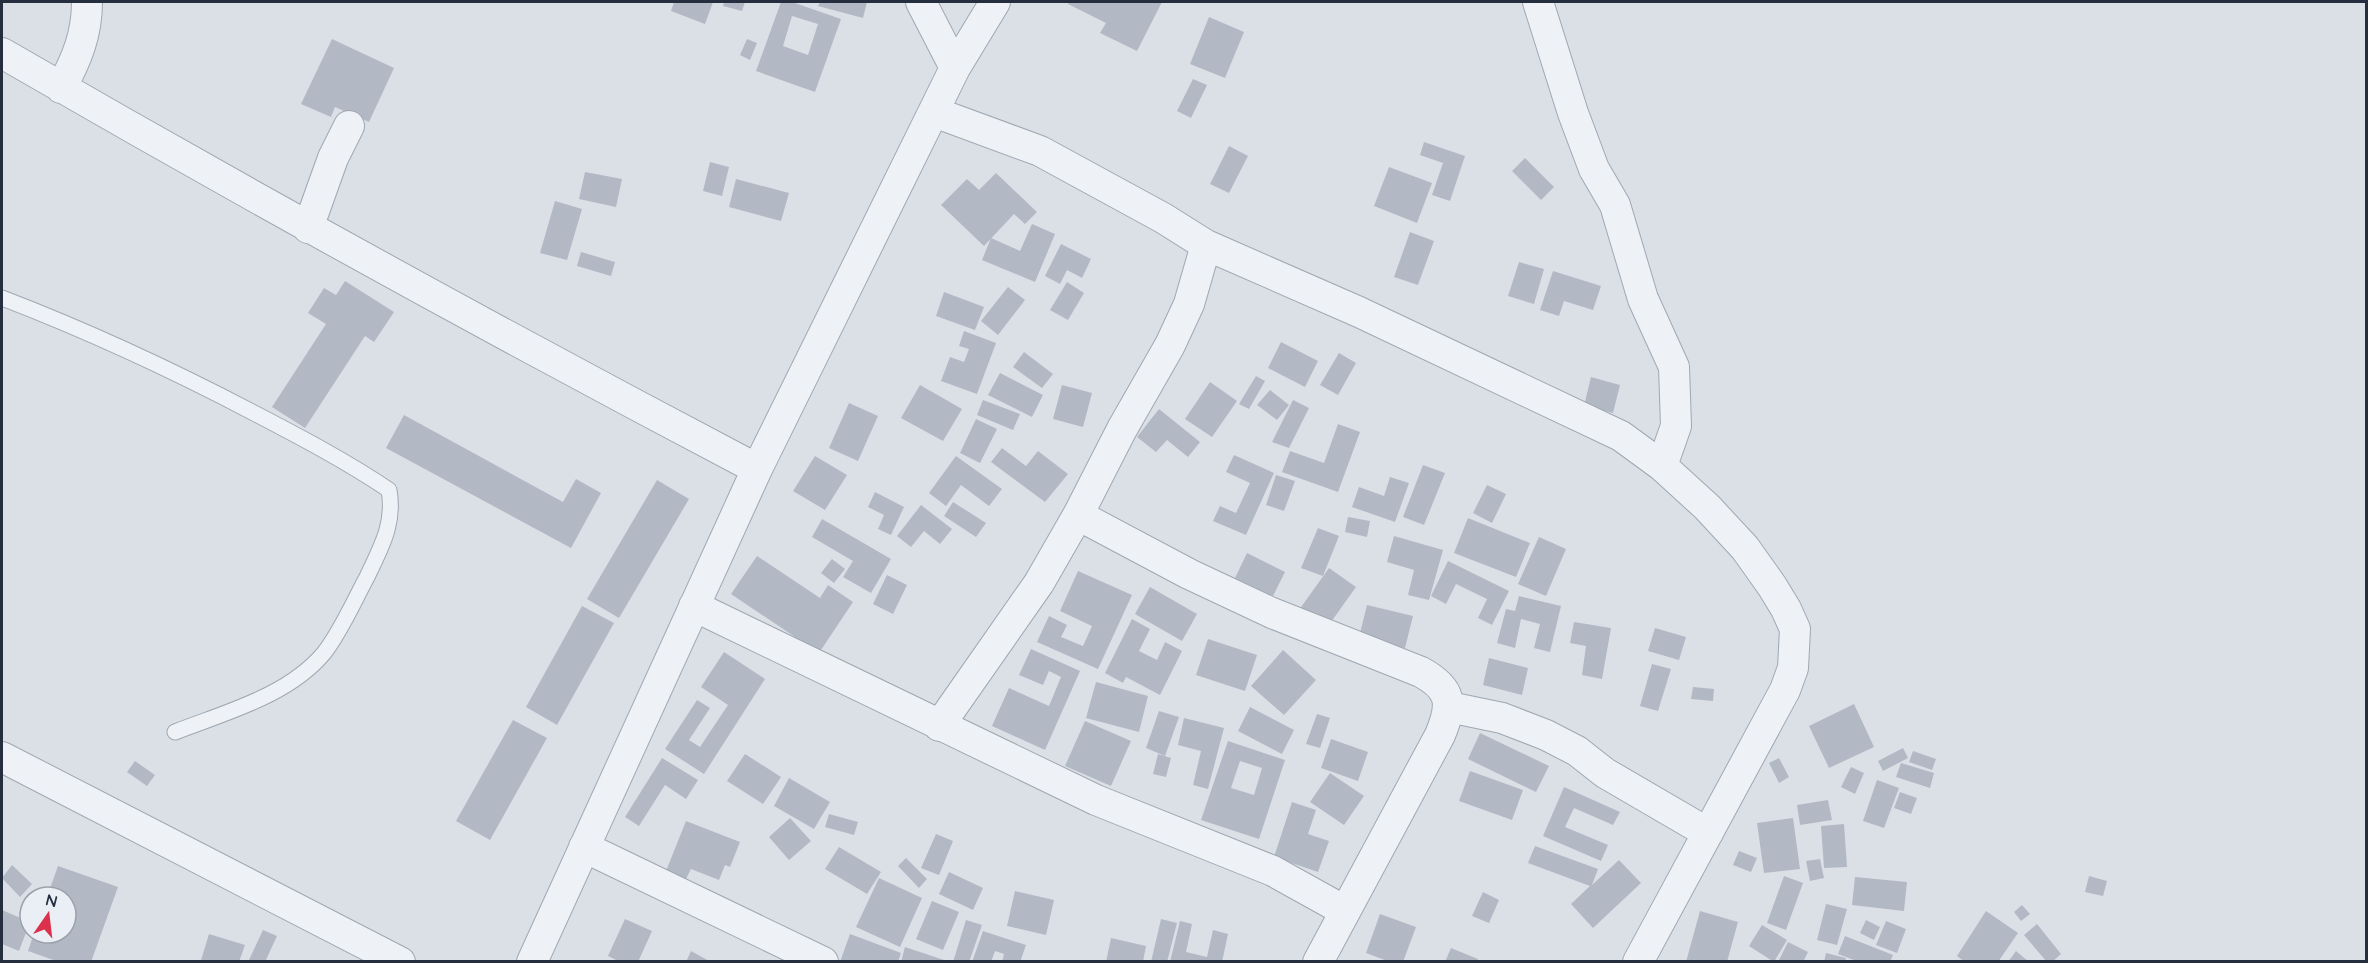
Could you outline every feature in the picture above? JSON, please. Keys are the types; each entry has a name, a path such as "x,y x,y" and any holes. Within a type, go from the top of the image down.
{"street":[{"path":"61,88 81,48 87,2"},
{"path":"921,2 955,68"},
{"path":"532,962 757,469 955,68 995,2"},
{"path":"1538,2 1590,160 1615,205 1643,299 1674,367 1676,426 1662,466"},
{"path":"2,53 308,228 528,349 757,469"},
{"path":"934,112 1040,151 1163,218 1206,245 1359,312 1621,436 1662,466 1707,507 1745,548 1786,609 1795,629 1793,668 1785,690 1640,961"},
{"path":"308,228 333,158 349,126"},
{"path":"939,726 1039,583 1078,515 1122,429 1170,345 1189,304 1206,245"},
{"path":"1078,515 1189,574 1272,613 1421,672 1441,686 1449,707 1440,735 1318,962"},
{"path":"694,606 1096,800 1252,861 1345,911"},
{"path":"1449,707 1502,718 1546,735 1577,751 1605,773 1708,833"},
{"path":"2,757 400,962"},
{"path":"584,847 823,962"}],"lane":[{"path":"2,298 144,358 212,391 357,468 389,490 393,511 382,546 324,652 303,672 269,695 175,732"}],"building":[{"path":"674,2 713,2 705,24 671,11"},
{"path":"724,2 745,2 742,11 723,6"},
{"path":"781,2 792,2 841,19 815,92 756,71","holes":["792,16 818,24 808,55 783,46"]},
{"path":"820,2 867,2 863,18 818,6"},
{"path":"1069,2 1162,2 1137,51 1100,33 1106,23 1068,4"},
{"path":"1209,17 1244,32 1225,78 1190,64"},
{"path":"332,39 394,68 369,122 335,107 331,117 301,104"},
{"path":"747,39 757,43 750,60 740,55"},
{"path":"1193,79 1207,85 1191,118 1177,111"},
{"path":"1424,142 1465,156 1450,201 1432,195 1443,163 1420,155"},
{"path":"1229,146 1248,156 1229,193 1210,184"},
{"path":"1525,158 1554,187 1541,200 1512,171"},
{"path":"710,162 729,167 722,196 703,191"},
{"path":"1389,167 1432,183 1417,223 1374,206"},
{"path":"585,172 622,179 616,207 579,199"},
{"path":"996,173 1037,212 1025,224 1014,214 984,246 941,205 967,179 979,190"},
{"path":"736,179 789,193 781,221 729,207"},
{"path":"555,201 582,209 567,260 540,253"},
{"path":"1032,224 1055,234 1035,282 982,260 991,238 1020,251"},
{"path":"1410,232 1434,241 1418,285 1394,277"},
{"path":"1061,244 1091,259 1082,278 1067,270 1060,284 1045,276"},
{"path":"581,252 615,262 611,276 577,266"},
{"path":"1519,262 1544,269 1534,304 1508,296"},
{"path":"1553,271 1601,286 1593,310 1564,301 1559,316 1540,310"},
{"path":"345,281 394,312 374,342 365,336 305,428 272,407 326,324 308,313 324,288 336,295"},
{"path":"1067,282 1084,293 1068,320 1050,310"},
{"path":"1008,287 1025,300 998,335 981,321"},
{"path":"944,292 984,307 975,330 936,316"},
{"path":"964,331 996,343 977,394 941,381 950,357 964,362 969,349 959,346"},
{"path":"1281,342 1318,361 1305,387 1268,368"},
{"path":"1024,352 1053,374 1042,388 1013,367"},
{"path":"1339,353 1356,363 1338,395 1320,385"},
{"path":"1000,373 1043,395 1032,417 988,395"},
{"path":"1256,376 1265,381 1249,409 1239,404"},
{"path":"1591,377 1620,385 1613,413 1584,406"},
{"path":"1210,382 1237,401 1212,437 1185,419"},
{"path":"920,385 962,409 943,441 901,418"},
{"path":"1062,385 1092,393 1083,427 1053,419"},
{"path":"1270,390 1289,405 1277,420 1257,405"},
{"path":"983,400 1020,414 1013,430 977,415"},
{"path":"1293,400 1309,408 1289,448 1272,442"},
{"path":"849,403 878,416 858,461 829,448"},
{"path":"1159,409 1200,442 1188,457 1167,440 1156,452 1137,437"},
{"path":"404,415 563,502 576,479 601,493 571,548 386,448"},
{"path":"976,419 997,429 980,463 960,453"},
{"path":"1338,424 1360,432 1338,492 1282,472 1290,451 1324,463"},
{"path":"1002,448 1026,466 1038,451 1068,474 1045,502 991,462"},
{"path":"1234,455 1274,473 1246,535 1213,521 1220,506 1236,513 1250,483 1226,472"},
{"path":"815,456 847,475 825,510 793,491"},
{"path":"956,456 1002,489 989,506 961,485 946,506 929,493"},
{"path":"1423,465 1445,473 1424,525 1403,517"},
{"path":"1276,475 1295,481 1284,511 1266,505"},
{"path":"1390,477 1409,483 1395,522 1352,507 1359,487 1384,496"},
{"path":"657,480 689,499 619,618 587,599"},
{"path":"1487,485 1506,494 1492,523 1473,513"},
{"path":"875,492 904,507 891,535 878,529 884,515 868,507"},
{"path":"953,502 986,523 976,537 944,516"},
{"path":"921,505 952,529 940,544 924,531 911,547 897,536"},
{"path":"1348,517 1370,521 1367,537 1345,532"},
{"path":"1468,518 1530,543 1516,577 1454,553"},
{"path":"822,519 891,559 871,593 843,577 853,561 812,537"},
{"path":"1318,528 1339,536 1323,576 1301,568"},
{"path":"1394,536 1443,550 1429,600 1408,595 1414,570 1387,562"},
{"path":"1539,537 1566,549 1546,596 1518,584"},
{"path":"1247,553 1285,572 1273,596 1235,578"},
{"path":"757,556 820,598 828,585 853,602 819,653 731,594"},
{"path":"832,559 845,569 834,583 821,573"},
{"path":"1448,561 1509,591 1492,625 1478,618 1487,599 1456,584 1446,604 1431,596"},
{"path":"1329,568 1356,587 1326,629 1299,610"},
{"path":"1078,571 1132,595 1098,669 1037,642 1049,616 1067,625 1061,637 1083,646 1092,626 1060,611"},
{"path":"887,575 907,585 893,614 873,604"},
{"path":"1150,587 1197,614 1182,641 1135,614"},
{"path":"1519,596 1561,606 1550,652 1534,648 1540,624 1521,619 1515,648 1497,643 1506,609 1515,611"},
{"path":"1367,605 1413,616 1405,648 1359,637"},
{"path":"582,606 614,623 557,725 526,707"},
{"path":"1132,619 1150,629 1139,651 1157,660 1165,642 1182,651 1160,695 1126,677 1123,683 1105,673"},
{"path":"1574,622 1611,628 1602,679 1582,675 1586,646 1570,643"},
{"path":"1655,628 1686,637 1679,660 1648,651"},
{"path":"1208,639 1257,655 1245,691 1196,675"},
{"path":"1031,649 1080,671 1045,750 992,726 1009,688 1049,706 1061,677 1049,671 1043,685 1019,675"},
{"path":"1283,650 1316,680 1284,715 1251,686"},
{"path":"724,652 765,679 704,774 665,749 697,700 710,708 689,740 700,747 728,705 701,687"},
{"path":"1489,658 1528,668 1522,695 1483,685"},
{"path":"1652,664 1671,669 1658,711 1640,706"},
{"path":"1096,682 1148,696 1139,732 1086,718"},
{"path":"1693,687 1714,689 1713,701 1691,699"},
{"path":"1854,704 1874,747 1829,768 1809,726"},
{"path":"1250,707 1294,730 1282,754 1238,731"},
{"path":"1159,711 1179,717 1165,756 1146,748"},
{"path":"1317,714 1330,718 1320,748 1306,744"},
{"path":"1184,718 1224,728 1208,789 1193,785 1201,751 1178,745"},
{"path":"513,720 547,738 490,840 456,821"},
{"path":"1085,721 1131,741 1111,786 1065,766"},
{"path":"1480,733 1549,766 1536,792 1468,759"},
{"path":"1331,739 1368,752 1358,781 1321,768"},
{"path":"1228,741 1285,760 1259,839 1201,820","holes":["1240,761 1262,768 1254,795 1231,788"]},
{"path":"1903,748 1908,758 1883,771 1878,761"},
{"path":"1913,751 1936,759 1932,770 1909,762"},
{"path":"745,754 781,777 763,804 727,781"},
{"path":"1158,754 1171,758 1166,777 1153,774"},
{"path":"662,758 698,780 686,799 665,785 639,826 625,817"},
{"path":"1779,758 1789,777 1779,783 1769,763"},
{"path":"135,761 155,775 147,786 127,772"},
{"path":"1901,763 1934,773 1930,788 1896,777"},
{"path":"1851,767 1864,773 1855,794 1841,787"},
{"path":"1470,771 1523,790 1512,820 1459,801"},
{"path":"1330,773 1364,796 1344,825 1310,802"},
{"path":"789,778 830,802 814,829 774,806"},
{"path":"1877,780 1899,788 1884,828 1863,821"},
{"path":"1564,787 1620,812 1613,825 1574,808 1565,827 1608,845 1601,861 1543,836"},
{"path":"1900,792 1917,798 1911,814 1894,808"},
{"path":"1828,800 1832,820 1800,825 1797,805"},
{"path":"1292,802 1316,810 1308,834 1329,841 1318,872 1274,857"},
{"path":"829,814 858,822 854,835 825,827"},
{"path":"790,818 811,841 789,860 769,837"},
{"path":"1793,818 1800,869 1764,873 1757,823"},
{"path":"686,821 740,842 730,867 725,865 719,880 691,869 686,879 666,871"},
{"path":"1844,824 1847,867 1824,868 1821,826"},
{"path":"936,834 953,841 939,875 921,868"},
{"path":"1535,846 1598,869 1592,885 1619,860 1641,883 1593,928 1571,904 1590,886 1528,863"},
{"path":"839,847 881,872 867,894 825,869"},
{"path":"1739,851 1757,858 1751,872 1733,865"},
{"path":"906,858 927,879 919,888 898,866"},
{"path":"1820,859 1824,878 1810,881 1806,861"},
{"path":"12,865 32,884 18,885 18,895 2,878"},
{"path":"58,866 118,887 91,962 59,962 28,951 30,945 78,945 78,885 51,885"},
{"path":"949,872 983,888 973,910 939,894"},
{"path":"1784,876 1803,883 1786,930 1767,923"},
{"path":"2089,876 2107,881 2103,896 2085,892"},
{"path":"1855,877 1907,882 1904,911 1852,905"},
{"path":"879,878 922,898 900,947 856,927"},
{"path":"1015,891 1054,900 1046,935 1007,926"},
{"path":"1483,892 1499,900 1489,923 1472,916"},
{"path":"932,901 959,912 943,950 916,939"},
{"path":"1826,904 1847,909 1837,945 1817,940"},
{"path":"2022,905 2030,914 2021,921 2014,912"},
{"path":"2,910 18,917 18,945 21,945 19,951 2,944"},
{"path":"1700,911 1738,922 1727,962 1686,962"},
{"path":"1986,911 2018,933 1998,962 1965,962 1957,956"},
{"path":"1380,914 1416,927 1403,962 1390,962 1366,953"},
{"path":"625,919 652,931 638,962 620,962 608,956"},
{"path":"1161,919 1177,923 1167,962 1151,962"},
{"path":"966,920 982,925 969,962 953,962"},
{"path":"1866,920 1880,927 1874,940 1860,933"},
{"path":"1180,921 1192,924 1186,952 1207,957 1213,930 1228,934 1222,962 1170,962"},
{"path":"1886,921 1906,929 1897,953 1876,945"},
{"path":"2037,924 2061,954 2052,962 2047,962 2024,935"},
{"path":"1762,925 1787,940 1774,962 1749,946"},
{"path":"263,930 277,936 265,962 248,962"},
{"path":"983,931 1026,945 1020,962 1002,962 1004,954 995,951 991,962 972,962"},
{"path":"209,934 245,945 239,962 201,960"},
{"path":"850,934 901,953 898,962 840,962"},
{"path":"1845,936 1893,955 1890,962 1859,962 1838,954"},
{"path":"1111,938 1146,946 1143,962 1106,962"},
{"path":"1788,942 1808,952 1803,962 1778,962"},
{"path":"905,947 947,961 947,962 901,962"},
{"path":"1451,948 1478,959 1477,962 1445,962"},
{"path":"691,951 711,962 686,962"},
{"path":"2016,951 2029,962 2008,962"},
{"path":"1826,953 1846,958 1845,962 1824,962"}]}
